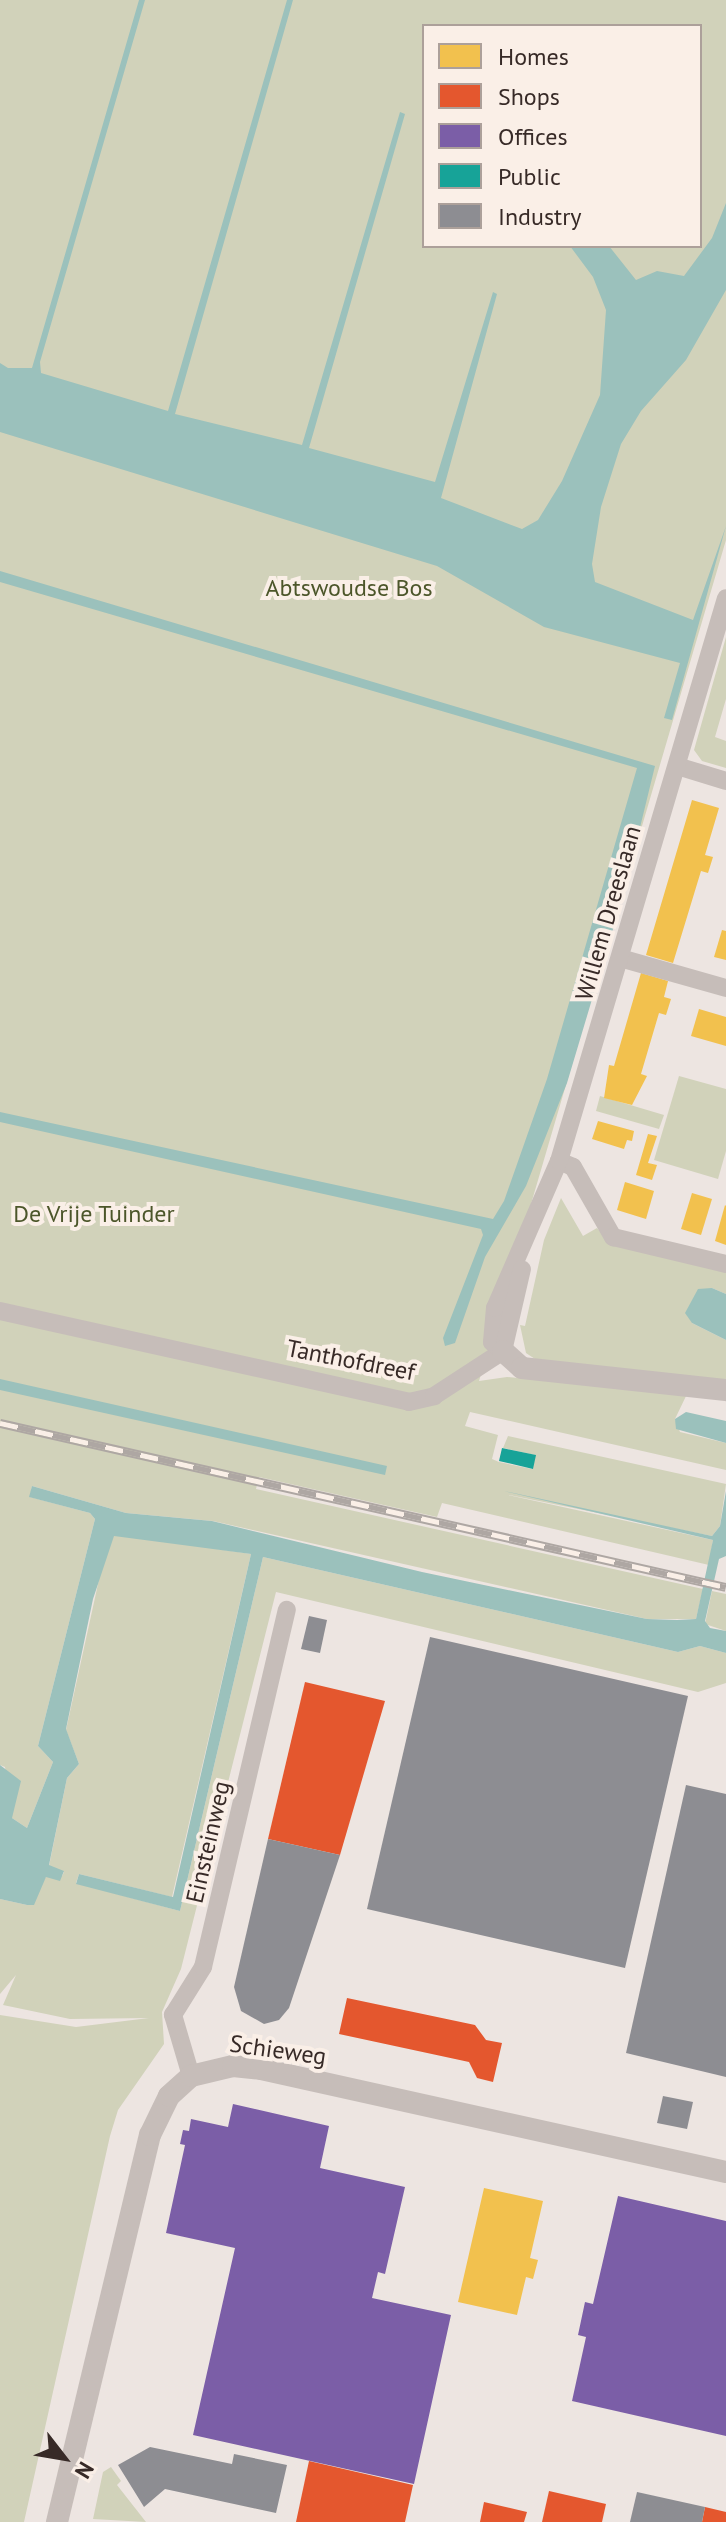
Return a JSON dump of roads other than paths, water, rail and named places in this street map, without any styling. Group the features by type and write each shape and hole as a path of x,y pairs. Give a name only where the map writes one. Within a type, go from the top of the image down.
{"street":[{"name":"Willem Dreeslaan","path":"503,1351 492,1342 495,1308 528,1239 559,1161 726,598"},
{"path":"677,766 726,781"},
{"path":"620,958 726,988"},
{"path":"559,1161 573,1167 613,1237 726,1264"},
{"name":"Tanthofdreef","path":"0,1311 409,1402 434,1396 503,1351"},
{"path":"503,1351 522,1368 726,1390"},
{"name":"Einsteinweg","path":"191,2076 181,2057 173,2015 203,1967 287,1610"},
{"name":"Schieweg","path":"191,2076 233,2066 261,2069 726,2172"},
{"path":"57,2522 150,2135 169,2096 191,2076"}],"water":[{"path":"139,0 145,0 40,362 41,373 168,411 287,0 293,0 175,414 302,445 400,112 405,114 309,448 435,482 493,292 497,294 441,498 522,529 538,520 562,481 600,395 606,310 593,277 571,248 611,248 636,280 657,271 684,276 712,238 726,203 726,290 686,360 641,411 621,444 601,507 592,564 595,582 693,620 726,526 672,720 664,718 680,663 544,627 437,566 0,432 0,363 8,368 32,368"},
{"path":"0,571 655,766 625,889 567,1083 526,1186 485,1257 455,1343 445,1346 443,1338 483,1235 481,1229 0,1122 0,1112 493,1219 504,1201 547,1079 637,768 0,582"},
{"path":"712,1288 726,1294 726,1340 692,1323 685,1313 698,1289"},
{"path":"0,1379 387,1466 385,1475 0,1390"},
{"path":"686,1412 726,1421 726,1443 676,1429 675,1419"},
{"path":"32,1486 126,1513 212,1521 422,1572 647,1619 677,1620 696,1619 713,1540 504,1491 712,1536 720,1526 726,1491 726,1556 719,1559 705,1621 710,1628 726,1631 726,1653 700,1646 678,1652 263,1557 180,1911 76,1884 79,1874 173,1897 251,1554 114,1536 93,1599 66,1729 79,1764 67,1778 49,1865 64,1871 60,1881 46,1877 34,1905 0,1899 0,1765 21,1781 12,1818 27,1828 53,1762 38,1746 95,1519 90,1513 29,1497"}],"railway":[{"path":"0,1423 726,1587"}],"park label":[{"name":"Abtswoudse Bos","path":"349,588"},
{"name":"De Vrije Tuinder","path":"94,1214"}]}
